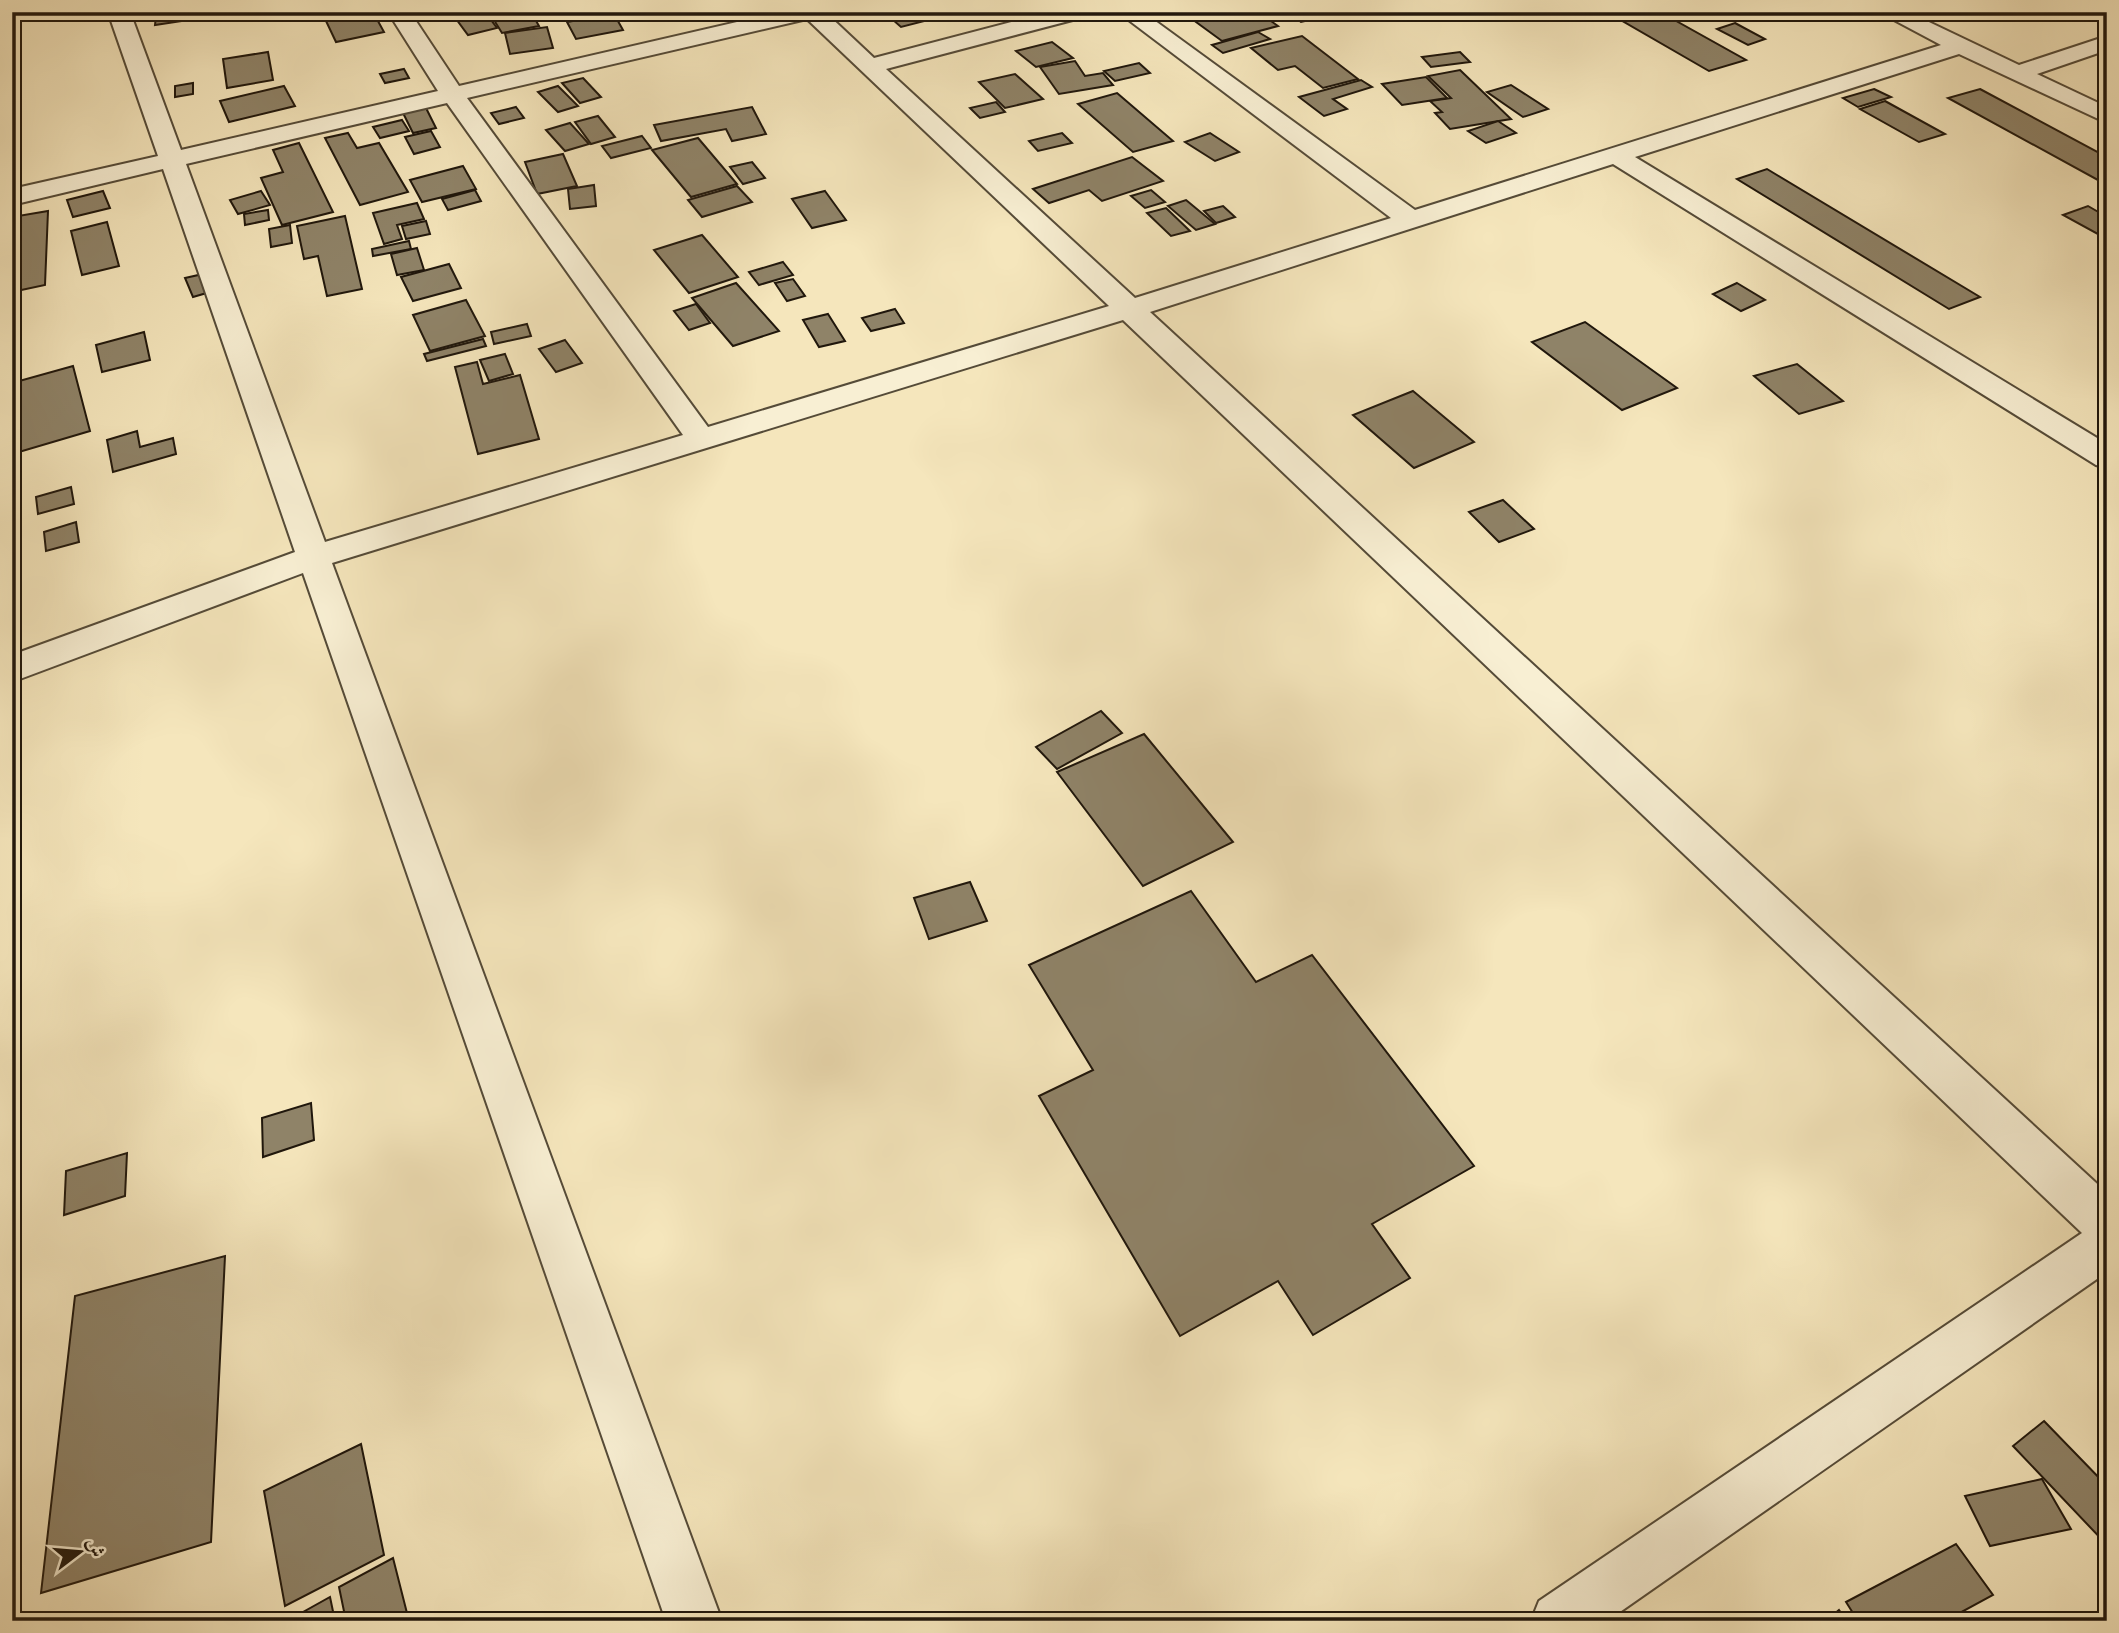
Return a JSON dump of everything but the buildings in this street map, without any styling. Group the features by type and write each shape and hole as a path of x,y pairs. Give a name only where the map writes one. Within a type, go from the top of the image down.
{"street":[{"path":"119,12 694,1621"},
{"path":"399,12 452,94 702,440"},
{"path":"12,197 810,12 2107,1225"},
{"path":"870,66 1076,12"},
{"path":"1129,12 1411,220"},
{"path":"1889,12 2107,116"},
{"path":"2017,74 2107,43"},
{"path":"12,669 314,558 1130,309 1960,46"},
{"path":"1615,156 2107,458"},
{"path":"1559,1621 2107,1244"}]}
